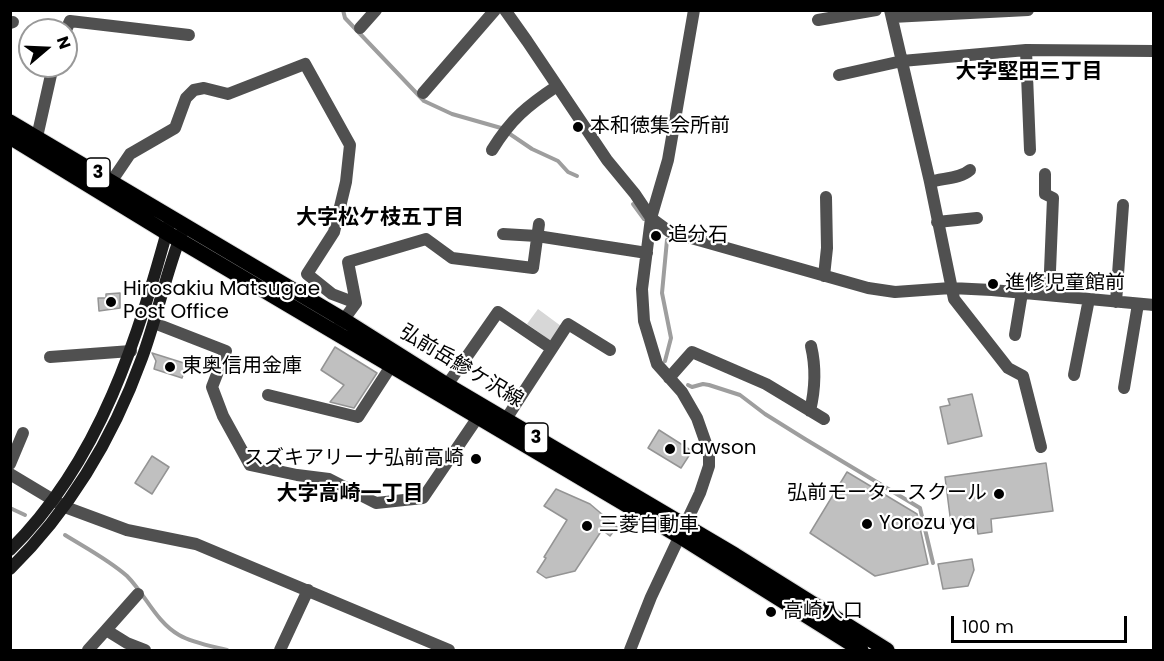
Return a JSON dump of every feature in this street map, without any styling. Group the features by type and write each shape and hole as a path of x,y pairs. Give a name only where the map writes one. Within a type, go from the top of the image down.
{"main road":[{"name":"弘前岳鰺ケ沢線","path":"10,122 37,137 108,188 178,221 396,360 447,385 681,530 825,610 887,651"},
{"name":"3","path":"10,137 108,188 173,237 340,326"},
{"name":"3","path":"396,360 478,417 681,530 861,651"}],"street":[{"path":"360,28 376,10"},
{"path":"423,93 495,10"},
{"path":"505,10 607,160 651,218 670,232 868,288 896,292 951,288 1154,305"},
{"path":"630,651 651,597 705,481 709,466 709,452 697,418 682,392 657,364 644,321 642,289 651,218 668,160 694,10"},
{"path":"818,20 876,10"},
{"path":"1028,10 891,14 930,182 954,299 1008,368 1023,376 1041,447"},
{"path":"78,16 189,35"},
{"path":"1026,50 1030,150"},
{"path":"839,75 902,62 1026,50 1154,51"},
{"path":"108,188 130,154 175,128 186,98 194,90 204,88 228,94 305,64 350,145 346,182 333,232 307,274 332,294 356,303"},
{"path":"37,137 50,78"},
{"path":"492,150 500,136 526,107 557,86"},
{"path":"930,182 964,175 970,170"},
{"path":"1045,174 1045,194 1053,198 1048,296"},
{"path":"824,276 828,248 826,197"},
{"path":"1116,302 1123,205"},
{"path":"937,222 977,218"},
{"path":"10,550 54,500 96,431 131,351 178,221"},
{"path":"503,234 538,230 647,253"},
{"path":"340,326 356,303 348,261 426,238 452,258 533,268 538,230"},
{"path":"10,569 65,507 91,469 110,434 126,400 154,323 173,237"},
{"path":"1015,336 1022,293"},
{"path":"1074,375 1089,299"},
{"path":"1124,388 1138,304"},
{"path":"447,385 498,312 551,348"},
{"path":"154,323 226,351 212,387 223,416 250,465 328,479 376,503 423,498 478,417"},
{"path":"506,420 568,324 610,350"},
{"path":"810,411 814,384 812,346"},
{"path":"50,357 131,351"},
{"path":"669,378 692,352 766,384 824,419"},
{"path":"268,396 358,417 396,360"},
{"path":"10,464 22,433"},
{"path":"10,474 65,507 127,530 196,544 449,651"},
{"path":"280,651 309,590"},
{"path":"88,651 138,594"},
{"path":"106,630 145,651"}],"shaded area":[{"path":"538,309 561,326 551,341 527,324"}],"building":[{"path":"120,293 120,308 99,311 98,298 106,298 106,294"},
{"path":"335,347 377,373 354,408 330,402 344,385 321,370"},
{"name":"東奥信用金庫","path":"152,353 187,364 182,378 154,369 156,361"},
{"path":"972,394 982,436 948,444 940,407 950,405 948,399"},
{"name":"Lawson","path":"659,430 692,451 681,468 648,448"},
{"path":"152,456 169,467 152,494 135,483"},
{"name":"弘前モータースクール","path":"1046,463 1053,511 991,519 992,532 978,534 976,521 951,524 945,477"},
{"name":"Yorozu ya","path":"847,472 917,514 928,564 875,576 810,533"},
{"path":"556,489 590,504 617,527 610,536 602,530 575,571 546,578 537,572 567,520 544,506"},
{"path":"972,559 974,570 968,586 943,589 938,564"}],"waterway":[{"path":"343,10 345,18 424,101 452,114 501,128 532,149 558,161 568,172 577,176"},
{"path":"633,204 644,219"},
{"path":"665,361 671,338 662,293 667,240"},
{"path":"688,385 692,387 709,385 740,395 765,414 920,508 933,563"},
{"path":"10,508 25,515"},
{"path":"65,535 105,559 127,576 164,623 179,635 227,650"}],"place":[{"name":"本和徳集会所前","path":"578,127"},
{"name":"追分石","path":"656,236"},
{"name":"進修児童館前","path":"993,284"},
{"name":"Hirosakiu Matsugae Post Office","path":"111,302"},
{"name":"東奥信用金庫","path":"170,367"},
{"name":"Lawson","path":"670,449"},
{"name":"スズキアリーナ弘前高崎","path":"476,459"},
{"name":"弘前モータースクール","path":"999,494"},
{"name":"Yorozu ya","path":"867,524"},
{"name":"三菱自動車","path":"587,526"},
{"name":"高崎入口","path":"771,612"}],"district":[{"name":"大字堅田三丁目","path":"1029,73"},
{"name":"大字松ケ枝五丁目","path":"380,219"},
{"name":"大字高崎一丁目","path":"350,495"}]}
